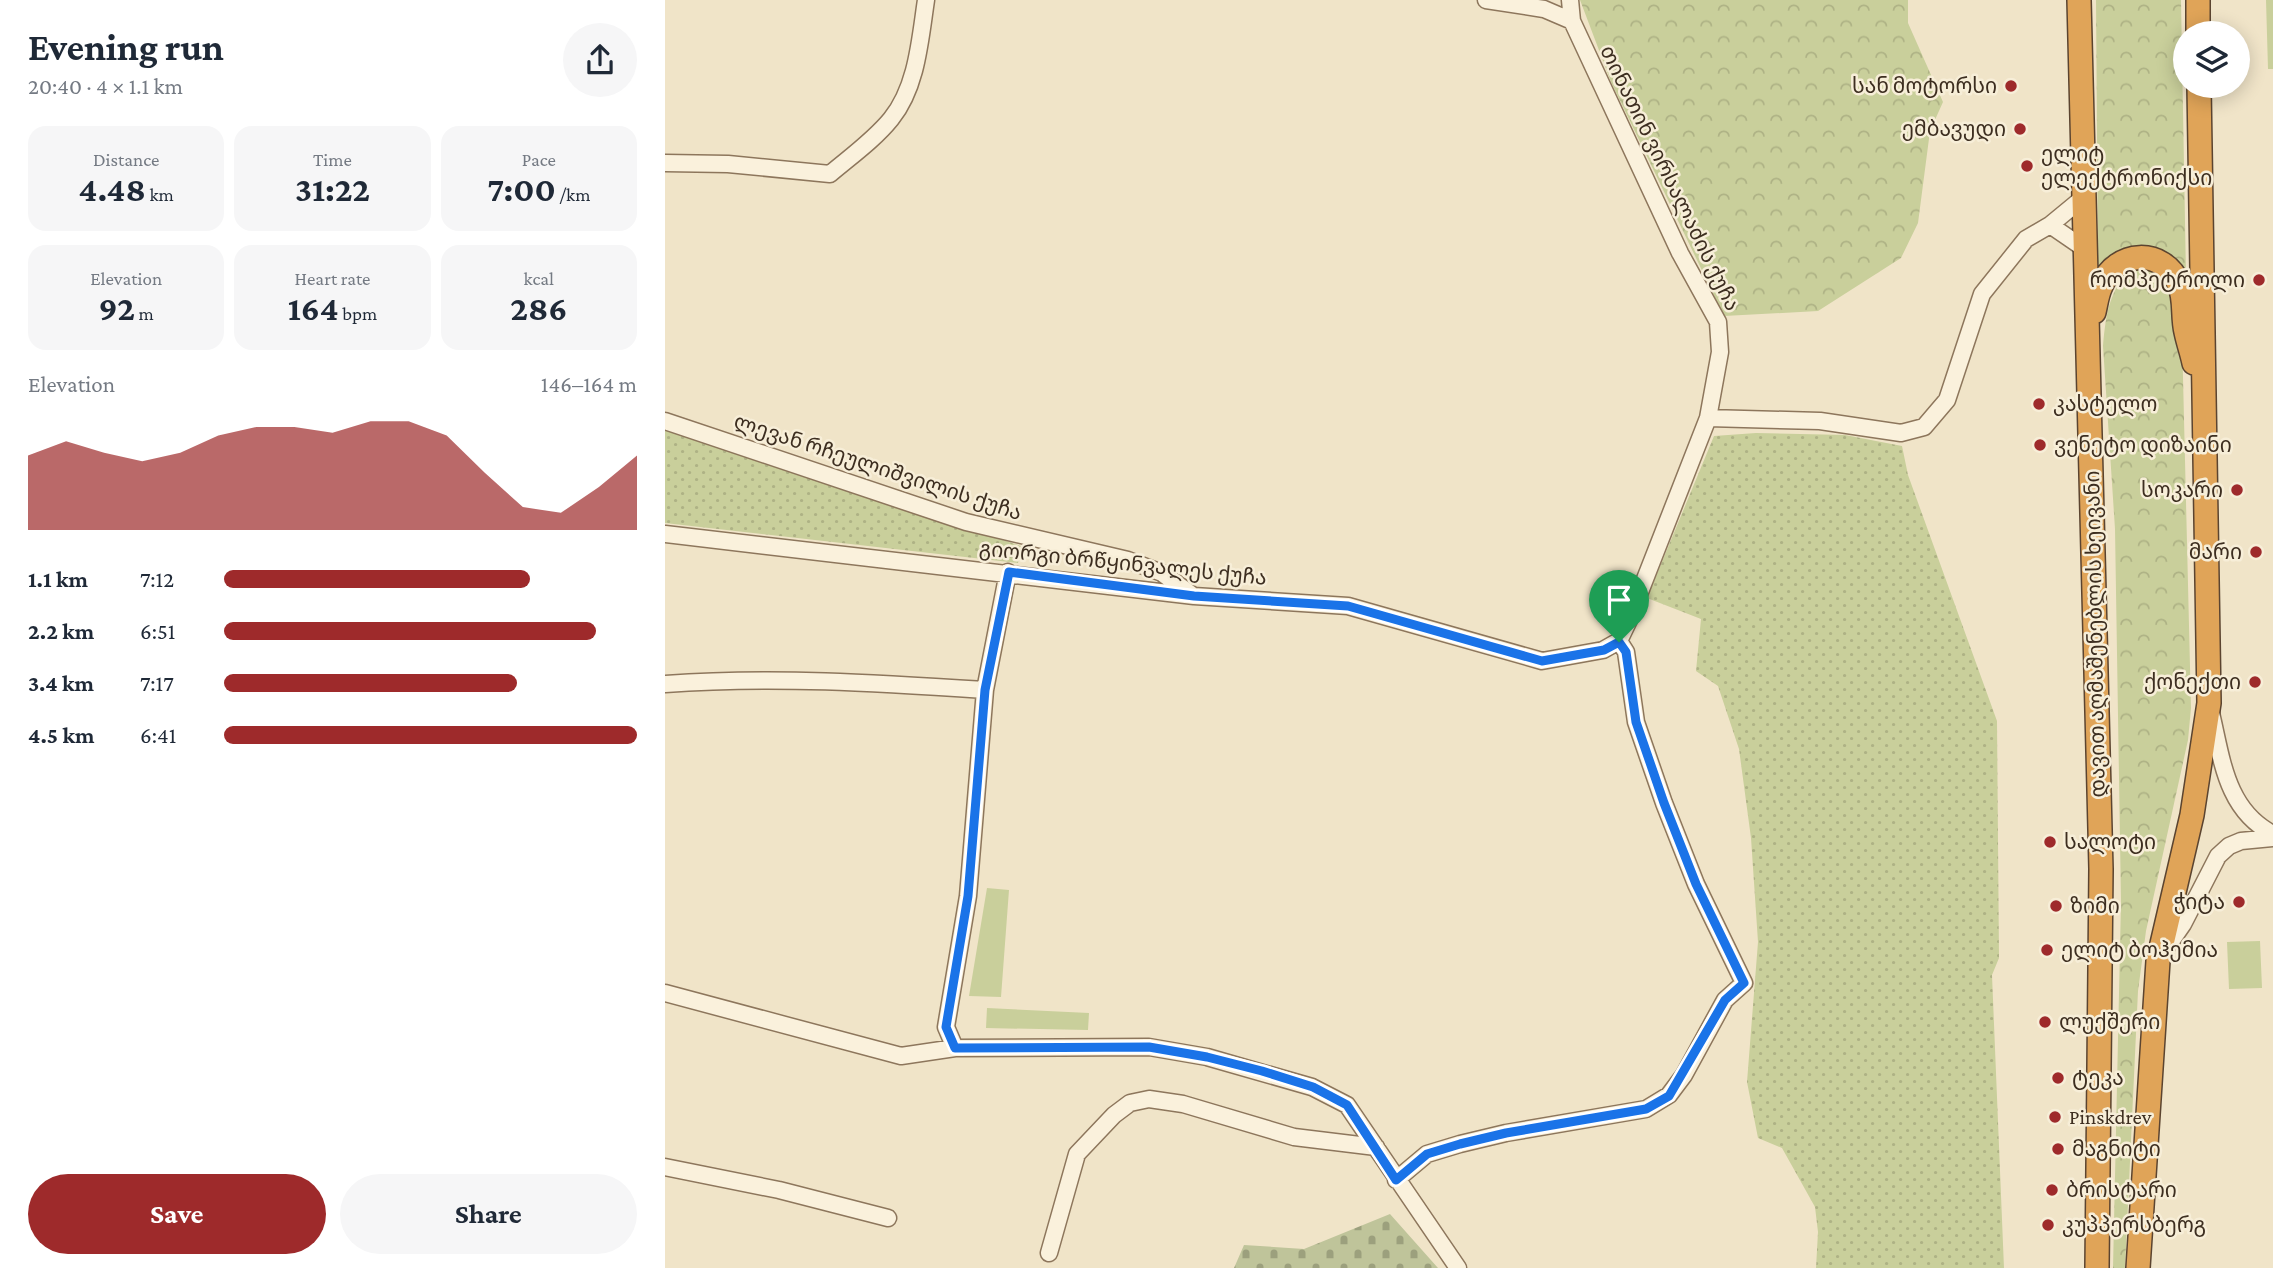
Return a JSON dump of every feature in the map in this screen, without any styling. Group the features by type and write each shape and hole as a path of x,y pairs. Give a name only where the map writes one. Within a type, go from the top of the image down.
{"highway":[{"name":"დავით აღმაშენებლის ხეივანი","path":"2079,0 2101,869 2097,1268"},
{"path":"2198,0 2198,21"},
{"path":"2138,1268 2158,961 2192,815 2209,703 2199,98"},
{"path":"2088,336 2101,285 2110,273 2130,258 2150,257 2165,266 2179,284 2185,331 2202,390"}],"street":[{"path":"665,163 728,164 830,174 892,118 909,87 918,52 926,0"},
{"path":"1486,0 1544,9 1572,21"},
{"name":"თინათინ ვირსალაძის ქუჩა","path":"1570,0 1572,21 1680,253 1717,322 1720,352 1708,418"},
{"path":"1396,1180 1427,1154 1506,1133 1646,1109 1669,1096 1725,1000 1744,983 1696,884 1664,803 1636,722 1626,652 1619,642 1708,418 1821,421 1901,433 1924,427 1947,400 1968,327 1982,294 2012,252 2084,197"},
{"path":"2050,225 2085,249"},
{"name":"ლევან რჩეულიშვილის ქუჩა","path":"665,421 966,522 1128,559 1162,573 1194,596"},
{"name":"გიორგი ბრწყინვალეს ქუჩა","path":"665,534 1009,572 1194,596 1348,606 1542,661 1604,650 1619,642"},
{"path":"955,1048 946,1027 968,896 985,690 1009,572"},
{"path":"665,684 707,681 849,681 985,690"},
{"path":"2209,703 2230,792 2252,818 2273,836"},
{"path":"2158,961 2183,923 2218,856 2229,846 2241,841 2273,836"},
{"path":"665,993 901,1056 955,1048 1113,1045 1207,1057 1313,1087 1347,1105 1458,1268"},
{"path":"1049,1252 1077,1154 1114,1115 1130,1104 1149,1098 1183,1104 1294,1138 1376,1147"},
{"path":"665,1167 779,1190 888,1219"}],"green space":[{"path":"1580,0 1908,0 1908,23 1943,102 1930,131 1918,223 1901,258 1818,311 1724,316 1611,82"},
{"path":"2096,0 2181,0 2181,21 2173,21 2173,98 2183,98 2186,276 2166,254 2145,246 2122,251 2098,268"},
{"path":"2266,0 2273,0 2273,69 2268,69"},
{"path":"2140,262 2169,277 2182,336 2191,708 2188,740 2146,931 2138,991 2125,1268 2113,1268 2121,902 2115,529 2103,346 2111,299 2122,279"},
{"path":"665,427 1021,546 1018,563 665,523"},
{"path":"1756,433 1845,435 1902,446 1908,475 1997,721 1999,958 1992,975 2004,1268 1816,1268 1818,1232 1815,1207 1782,1148 1758,1138 1747,1082 1758,942 1751,838 1739,749 1718,686 1696,671 1701,619 1647,598 1714,436"},
{"path":"987,888 1009,890 1001,997 969,996"},
{"path":"2260,941 2262,988 2229,989 2227,942"},
{"path":"987,1008 1089,1013 1088,1030 986,1028"},
{"path":"1390,1214 1438,1268 1234,1268 1244,1245 1304,1249"}],"place":[{"name":"სან მოტორსი","path":"2011,86"},
{"name":"ემბავუდი","path":"2020,129"},
{"name":"ელიტ ელექტრონიქსი","path":"2027,166"},
{"name":"რომპეტროლი","path":"2259,280"},
{"name":"კასტელო","path":"2039,404"},
{"name":"ვენეტო დიზაინი","path":"2040,445"},
{"name":"სოკარი","path":"2237,490"},
{"name":"მარი","path":"2256,552"},
{"name":"ქონექთი","path":"2255,682"},
{"name":"სალოტი","path":"2050,842"},
{"name":"ჭიტა","path":"2239,902"},
{"name":"ზიმი","path":"2056,906"},
{"name":"ელიტ ბოჰემია","path":"2047,950"},
{"name":"ლუქშერი","path":"2045,1022"},
{"name":"ტეკა","path":"2058,1078"},
{"name":"Pinskdrev","path":"2055,1117"},
{"name":"მაგნიტი","path":"2058,1149"},
{"name":"ბრისტარი","path":"2052,1190"},
{"name":"კუპპერსბერგ","path":"2048,1225"}],"route":[{"path":"1009,572 1194,596 1348,606 1542,661 1604,650 1619,642 1626,652 1636,722 1664,803 1696,884 1744,983 1725,1000 1684,1075 1669,1096 1646,1109 1506,1133 1427,1154 1396,1180 1347,1105 1313,1087 1262,1071 1207,1057 1149,1047 1113,1045 977,1050 955,1048 946,1027 968,896 985,690 1009,572"}]}
